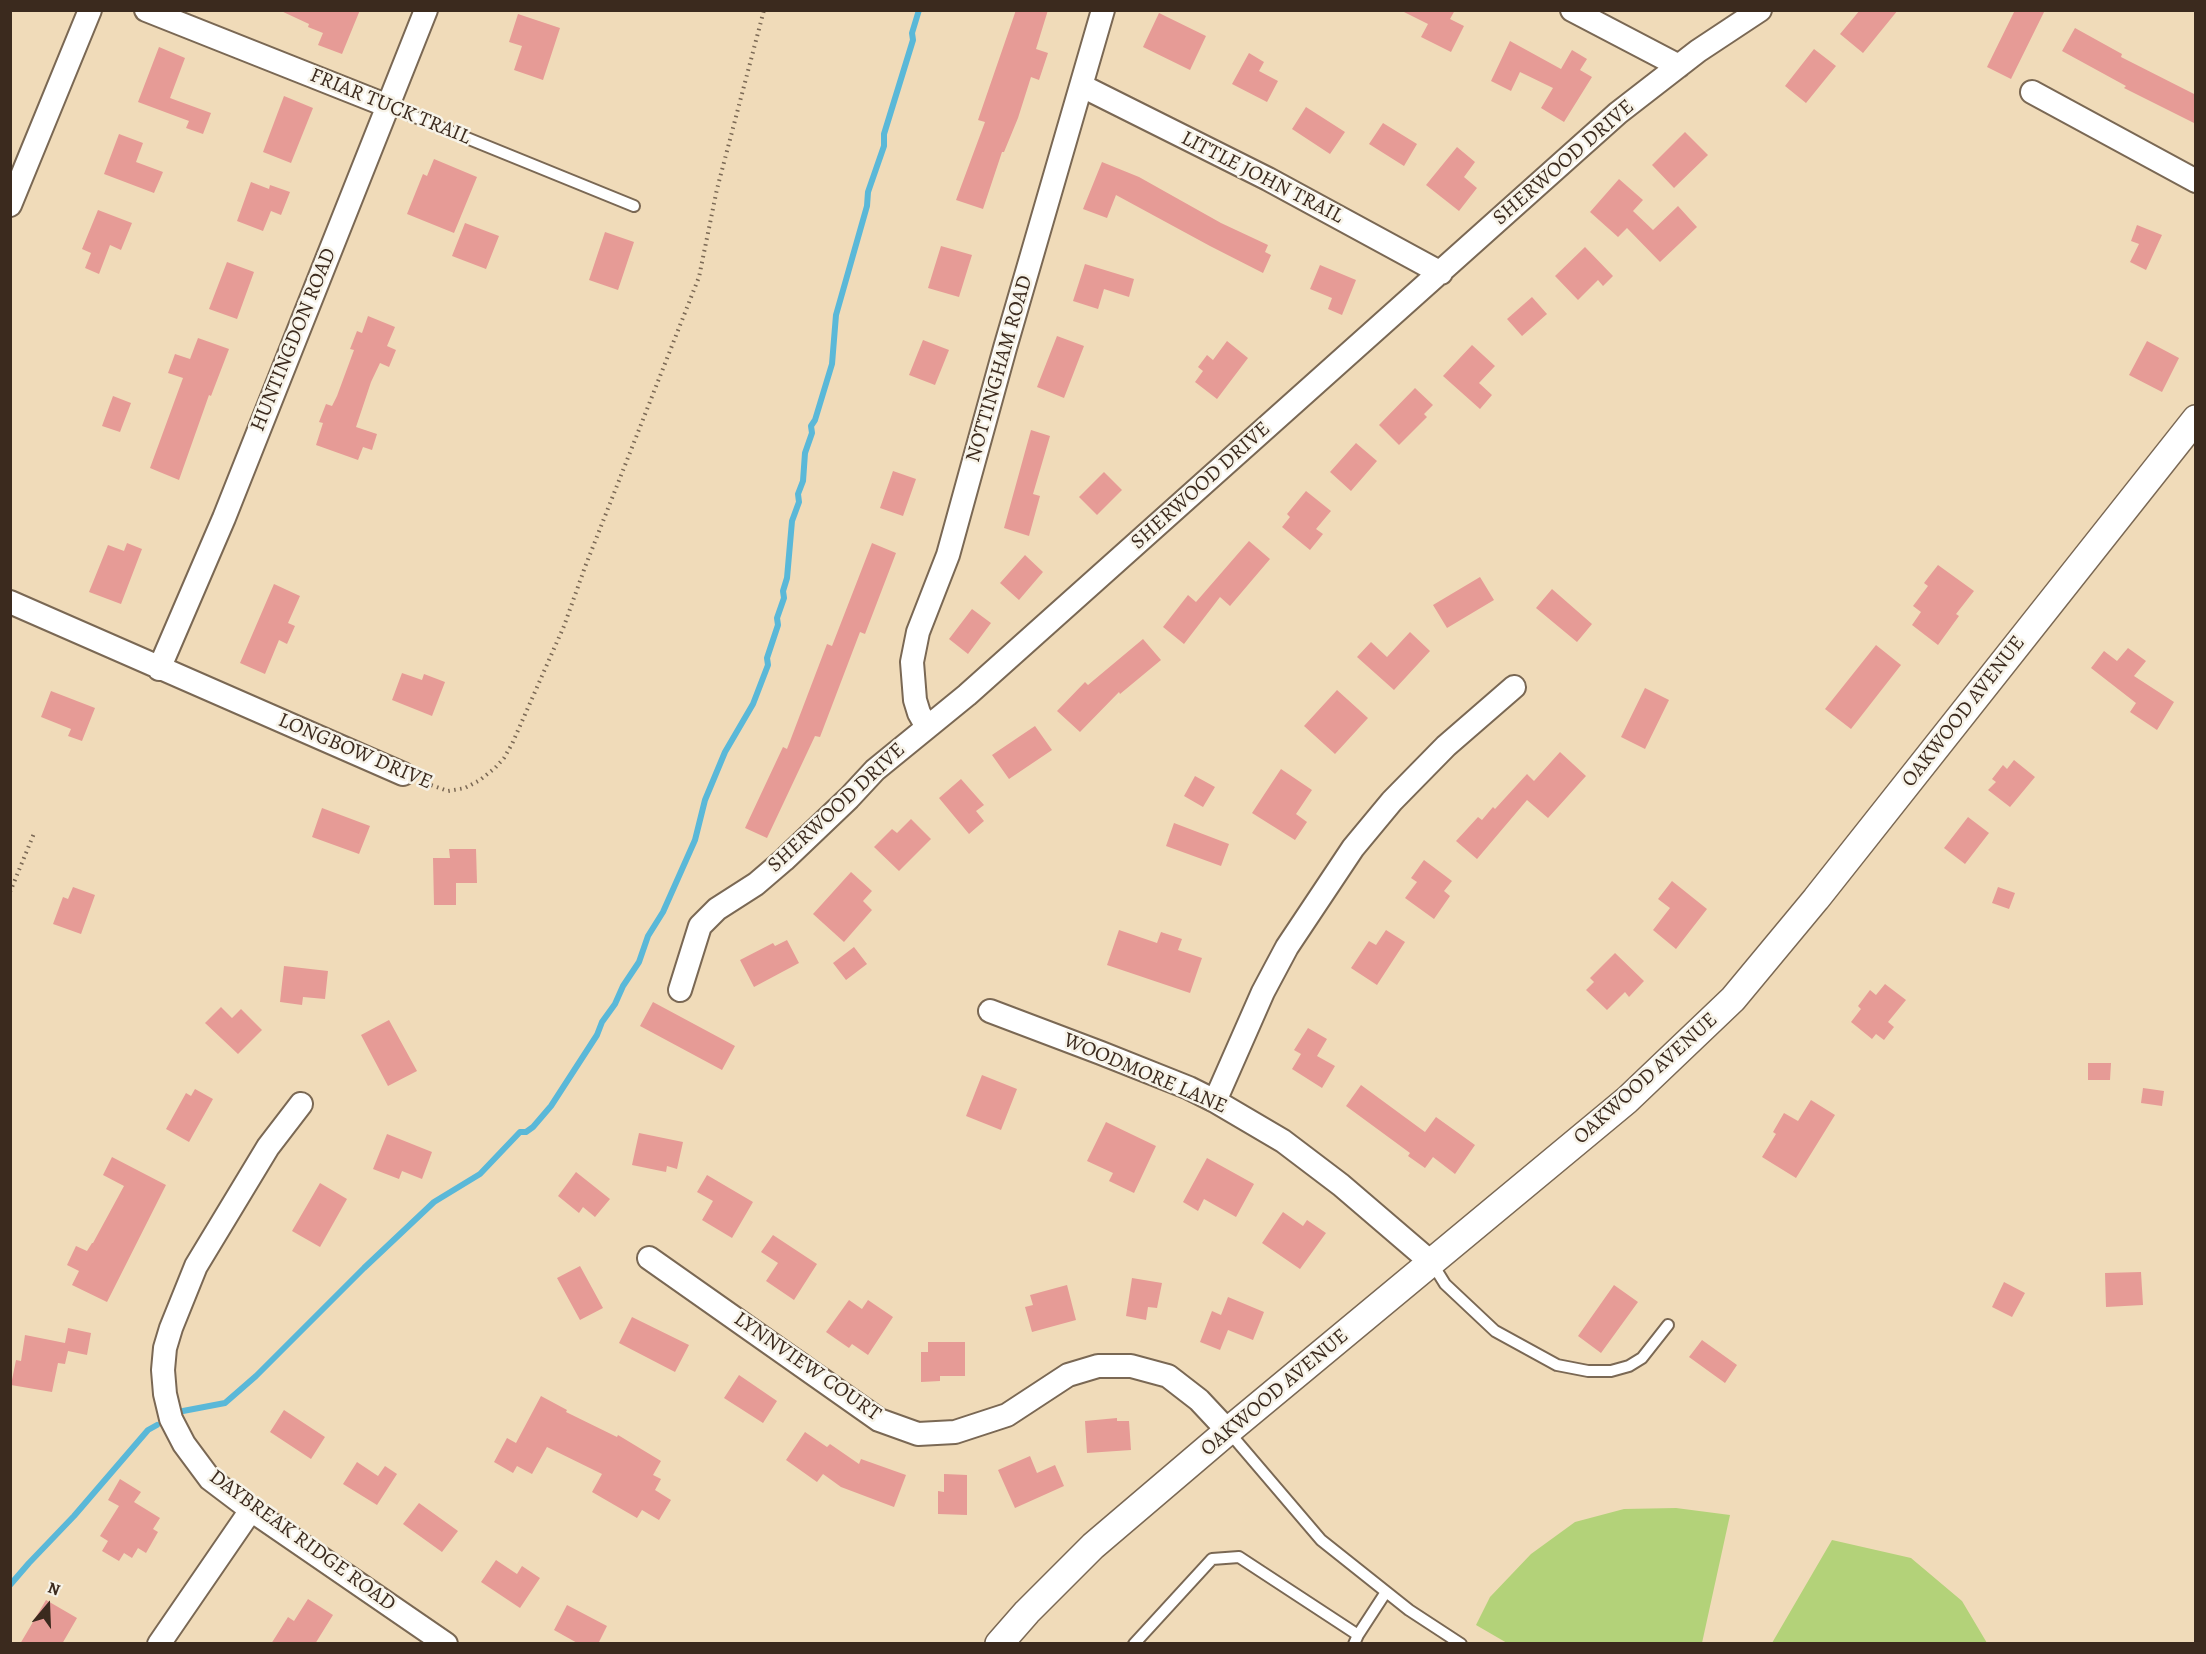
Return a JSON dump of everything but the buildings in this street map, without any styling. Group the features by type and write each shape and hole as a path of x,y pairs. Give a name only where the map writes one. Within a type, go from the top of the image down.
{"street":[{"path":"10,205 90,10"},
{"name":"FRIAR TUCK TRAIL","path":"146,10 388,106"},
{"name":"HUNTINGDON ROAD","path":"159,669 224,518 426,10"},
{"name":"NOTTINGHAM ROAD","path":"927,727 915,700 912,662 918,632 948,555 1005,348 1103,10"},
{"path":"1572,10 1679,66"},
{"name":"SHERWOOD DRIVE","path":"680,990 700,926 717,909 756,884 784,860 875,770 968,695 1618,113 1679,66 1760,10"},
{"name":"LITTLE JOHN TRAIL","path":"1082,86 1268,179 1441,273"},
{"path":"2032,92 2196,181"},
{"name":"OAKWOOD AVENUE","path":"999,1644 1027,1612 1093,1546 1627,1100 1733,999 1816,899 2196,419"},
{"name":"LONGBOW DRIVE","path":"10,602 404,774"},
{"path":"1215,1101 1263,992 1287,947 1353,848 1392,801 1446,746 1514,687"},
{"name":"WOODMORE LANE","path":"990,1011 1156,1075 1215,1101 1284,1141 1341,1185 1432,1263"},
{"name":"DAYBREAK RIDGE ROAD","path":"301,1104 268,1147 196,1266 165,1348 163,1370 165,1394 171,1419 184,1444 210,1479 251,1510 446,1644"},
{"name":"LYNNVIEW COURT","path":"649,1258 879,1420 918,1434 955,1432 1007,1414 1068,1375 1098,1366 1131,1366 1168,1376 1199,1400 1228,1431"},
{"path":"159,1644 251,1510"}],"lane":[{"name":"FRIAR TUCK TRAIL","path":"388,106 634,206"},
{"path":"1432,1263 1445,1284 1496,1331 1557,1365 1588,1371 1611,1371 1629,1365 1642,1358 1668,1325"},
{"path":"1228,1431 1321,1540 1409,1610 1461,1644"},
{"path":"1134,1644 1212,1559 1239,1557 1356,1639 1386,1592"}],"path":[{"name":"LONGBOW DRIVE","path":"404,774 448,791 456,790 480,780 504,758 564,626 699,277 717,189 764,10"},
{"path":"10,892 35,831"}],"green space":[{"path":"1676,1508 1730,1515 1702,1643 1507,1643 1476,1625 1490,1597 1531,1554 1575,1522 1624,1509"},
{"path":"1832,1540 1911,1558 1962,1601 1987,1643 1772,1643"}],"waterway":[{"path":"183,1411 225,1403 256,1376 434,1202 480,1174 520,1132 526,1132 533,1127 551,1106 597,1035 602,1022 639,962 648,936 663,912 695,840 705,800 725,752 753,704 768,665 767,658 784,598 792,521 799,502 798,494 803,481 805,453 812,433 811,426 815,420 832,364 836,315 867,206 868,192 884,146 884,134 913,40 912,33 919,10"},
{"path":"10,1585 74,1516 148,1430 157,1425"}]}
